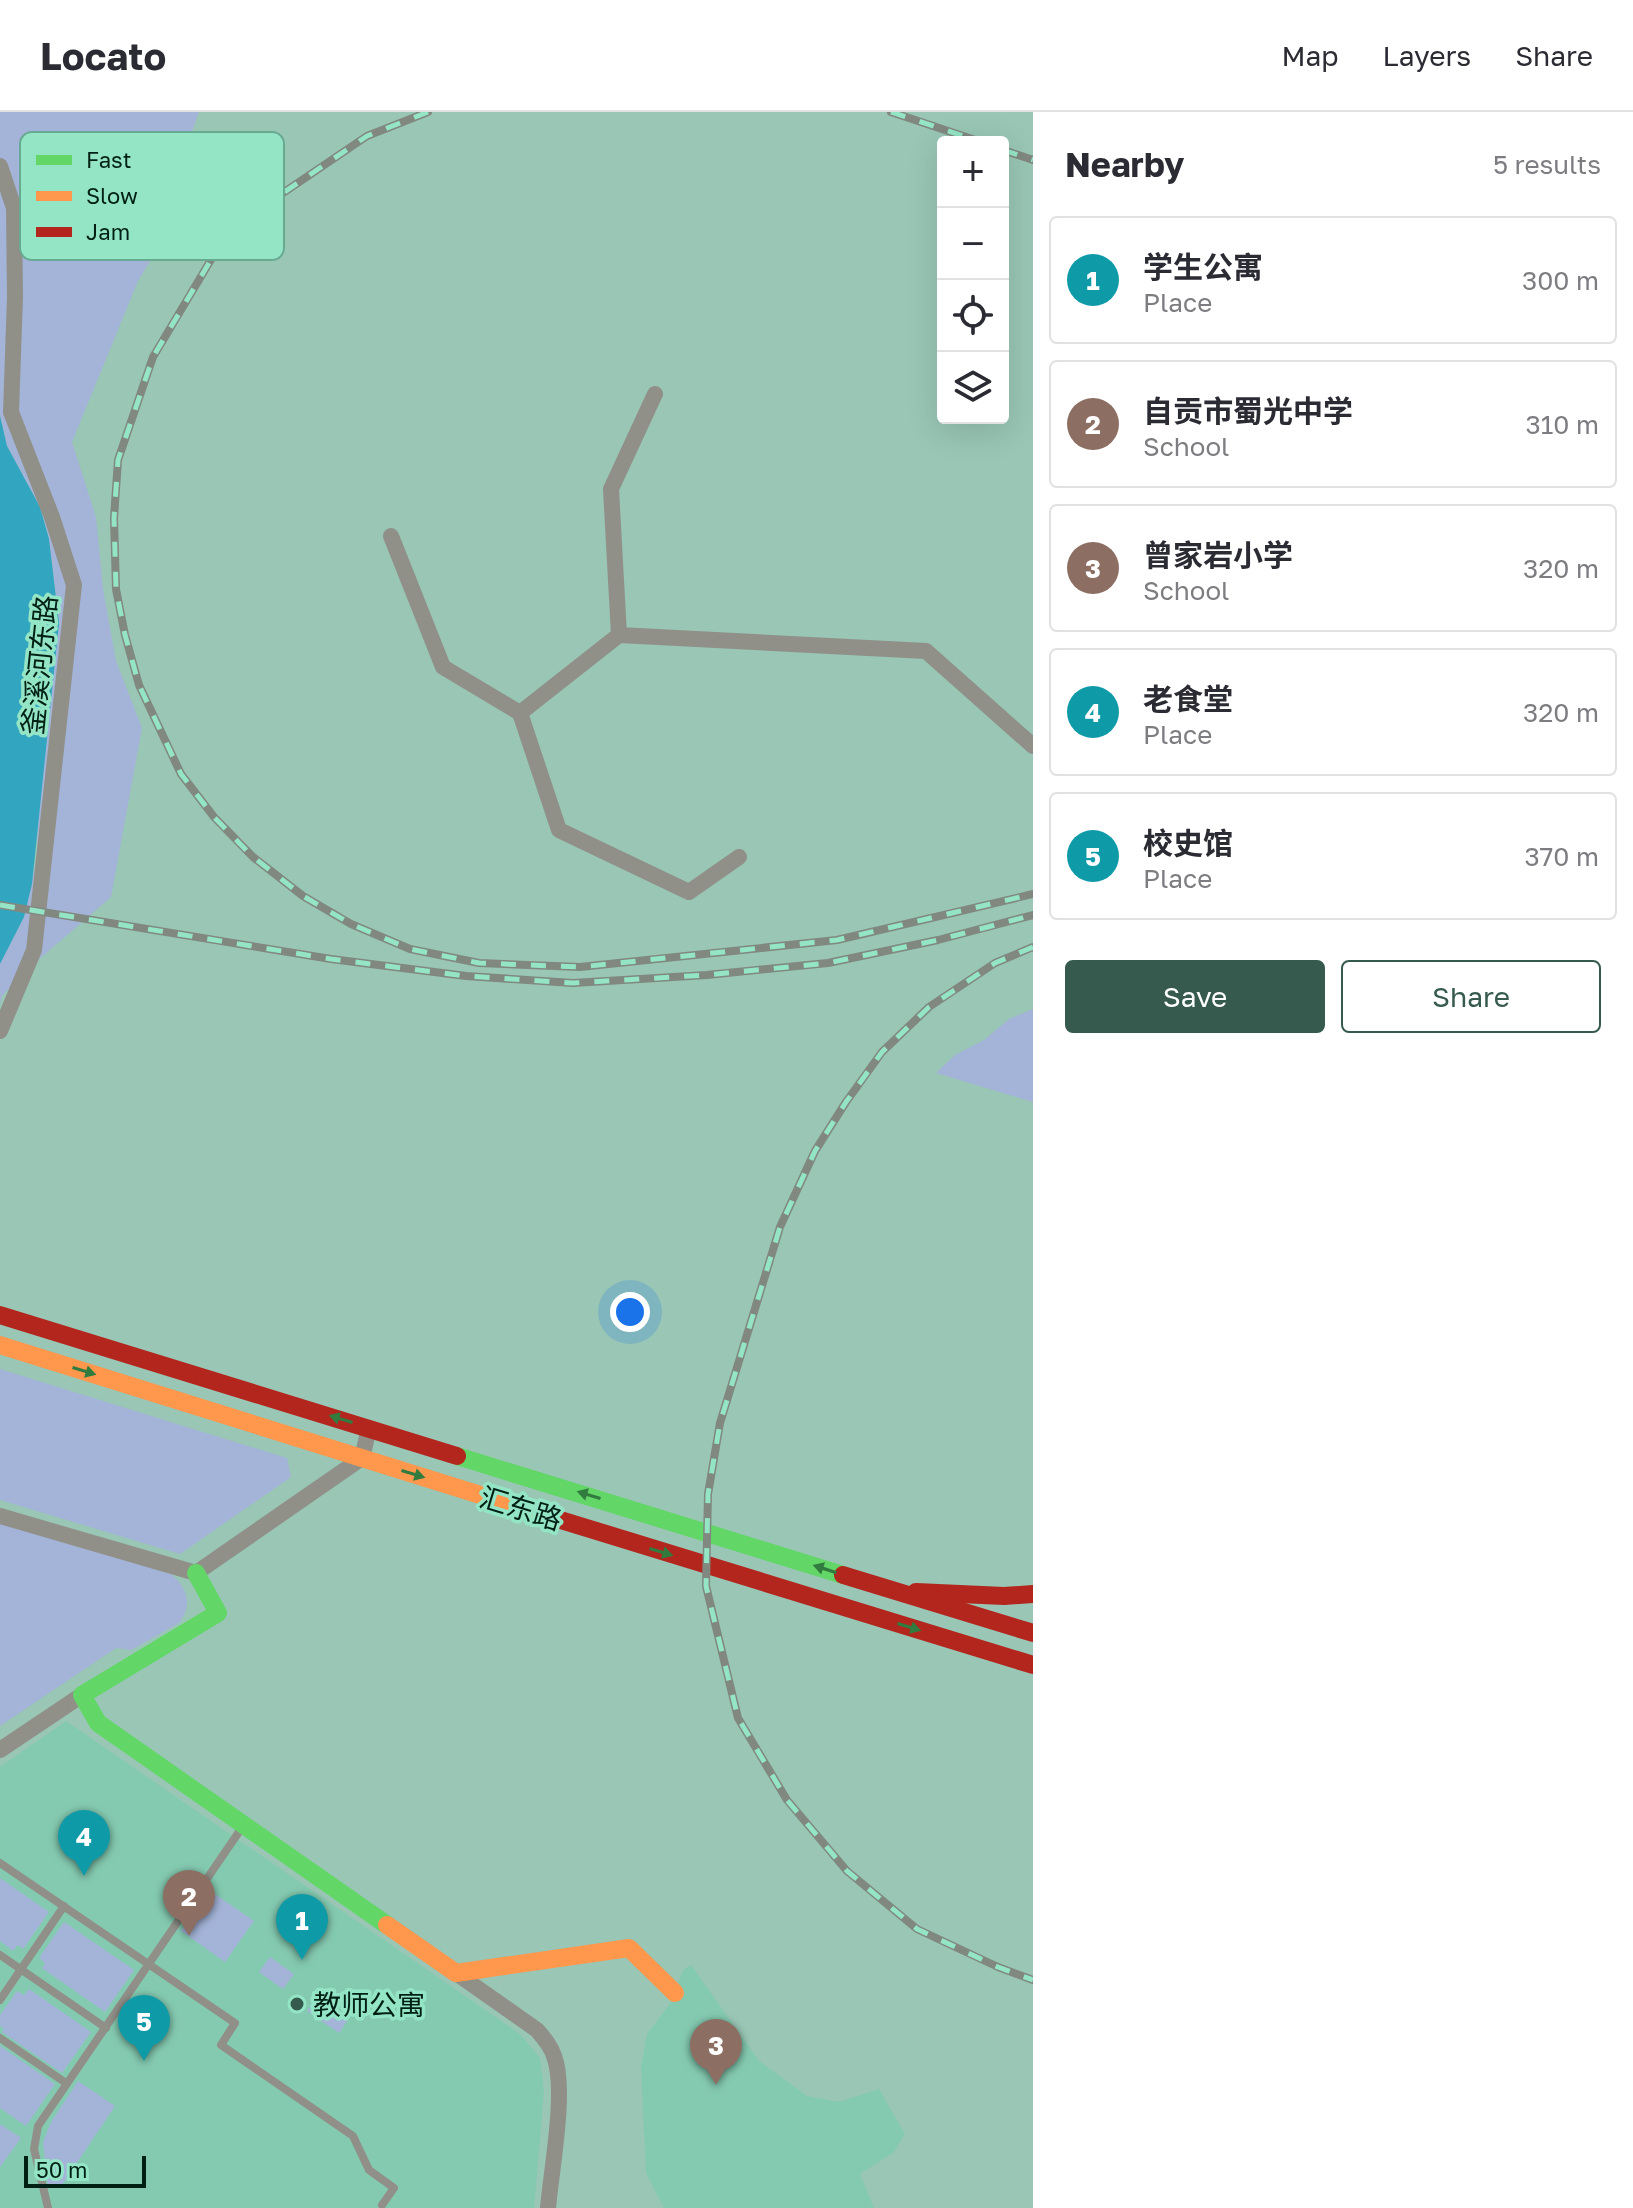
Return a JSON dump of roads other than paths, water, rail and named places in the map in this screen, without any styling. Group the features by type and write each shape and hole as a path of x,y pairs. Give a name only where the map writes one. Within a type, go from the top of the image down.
{"main road":[{"name":"汇东路","path":"7,1316 893,1591"},
{"name":"汇东路","path":"5,1346 1033,1665"},
{"path":"196,1573 218,1613 82,1695 98,1723 456,1973 629,1948 675,1993"},
{"path":"893,1591 1004,1596 1033,1594"},
{"path":"893,1591 1033,1633"}],"street":[{"name":"釜溪河东路","path":"0,166 14,208 11,412 52,517 74,585 34,950 0,1031"},
{"path":"619,635 611,489 655,394"},
{"path":"391,536 443,667 520,713 559,830 689,892 739,857"},
{"path":"520,713 619,635 926,651 1033,746"},
{"path":"0,1516 196,1573 362,1458 369,1428"},
{"path":"0,1750 82,1695"},
{"path":"456,1973 537,2030 555,2057 559,2089 548,2208"}],"lane":[{"path":"48,2208 34,2149 36,2133 66,2083 244,1825"},
{"path":"0,1863 235,2023 221,2045 353,2136 369,2170 394,2188 382,2205"},
{"path":"0,2000 64,1906"},
{"path":"0,1955 106,2028"},
{"path":"0,2038 66,2083"}],"railway":[{"path":"284,192 367,136 428,112"},
{"path":"891,112 963,136"},
{"path":"1009,152 1033,160"},
{"path":"211,260 153,357 118,460 114,518 116,589 139,685 181,774 214,817 253,857 303,896 351,924 410,949 479,963 580,967 837,940 1033,894"},
{"path":"0,905 331,959 466,976 573,983 707,975 828,963 938,940 1033,915"},
{"path":"1033,947 995,963 929,1007 882,1052 815,1151 780,1227 720,1423 708,1494 706,1586 738,1718 787,1800 847,1871 917,1929 1033,1980"}],"place":[{"name":"老食堂","path":"84,1876"},
{"name":"自贡市蜀光中学","path":"189,1936"},
{"name":"学生公寓","path":"302,1960"},
{"name":"教师公寓","path":"297,2004"},
{"name":"校史馆","path":"144,2061"},
{"name":"曾家岩小学","path":"716,2085"}]}
